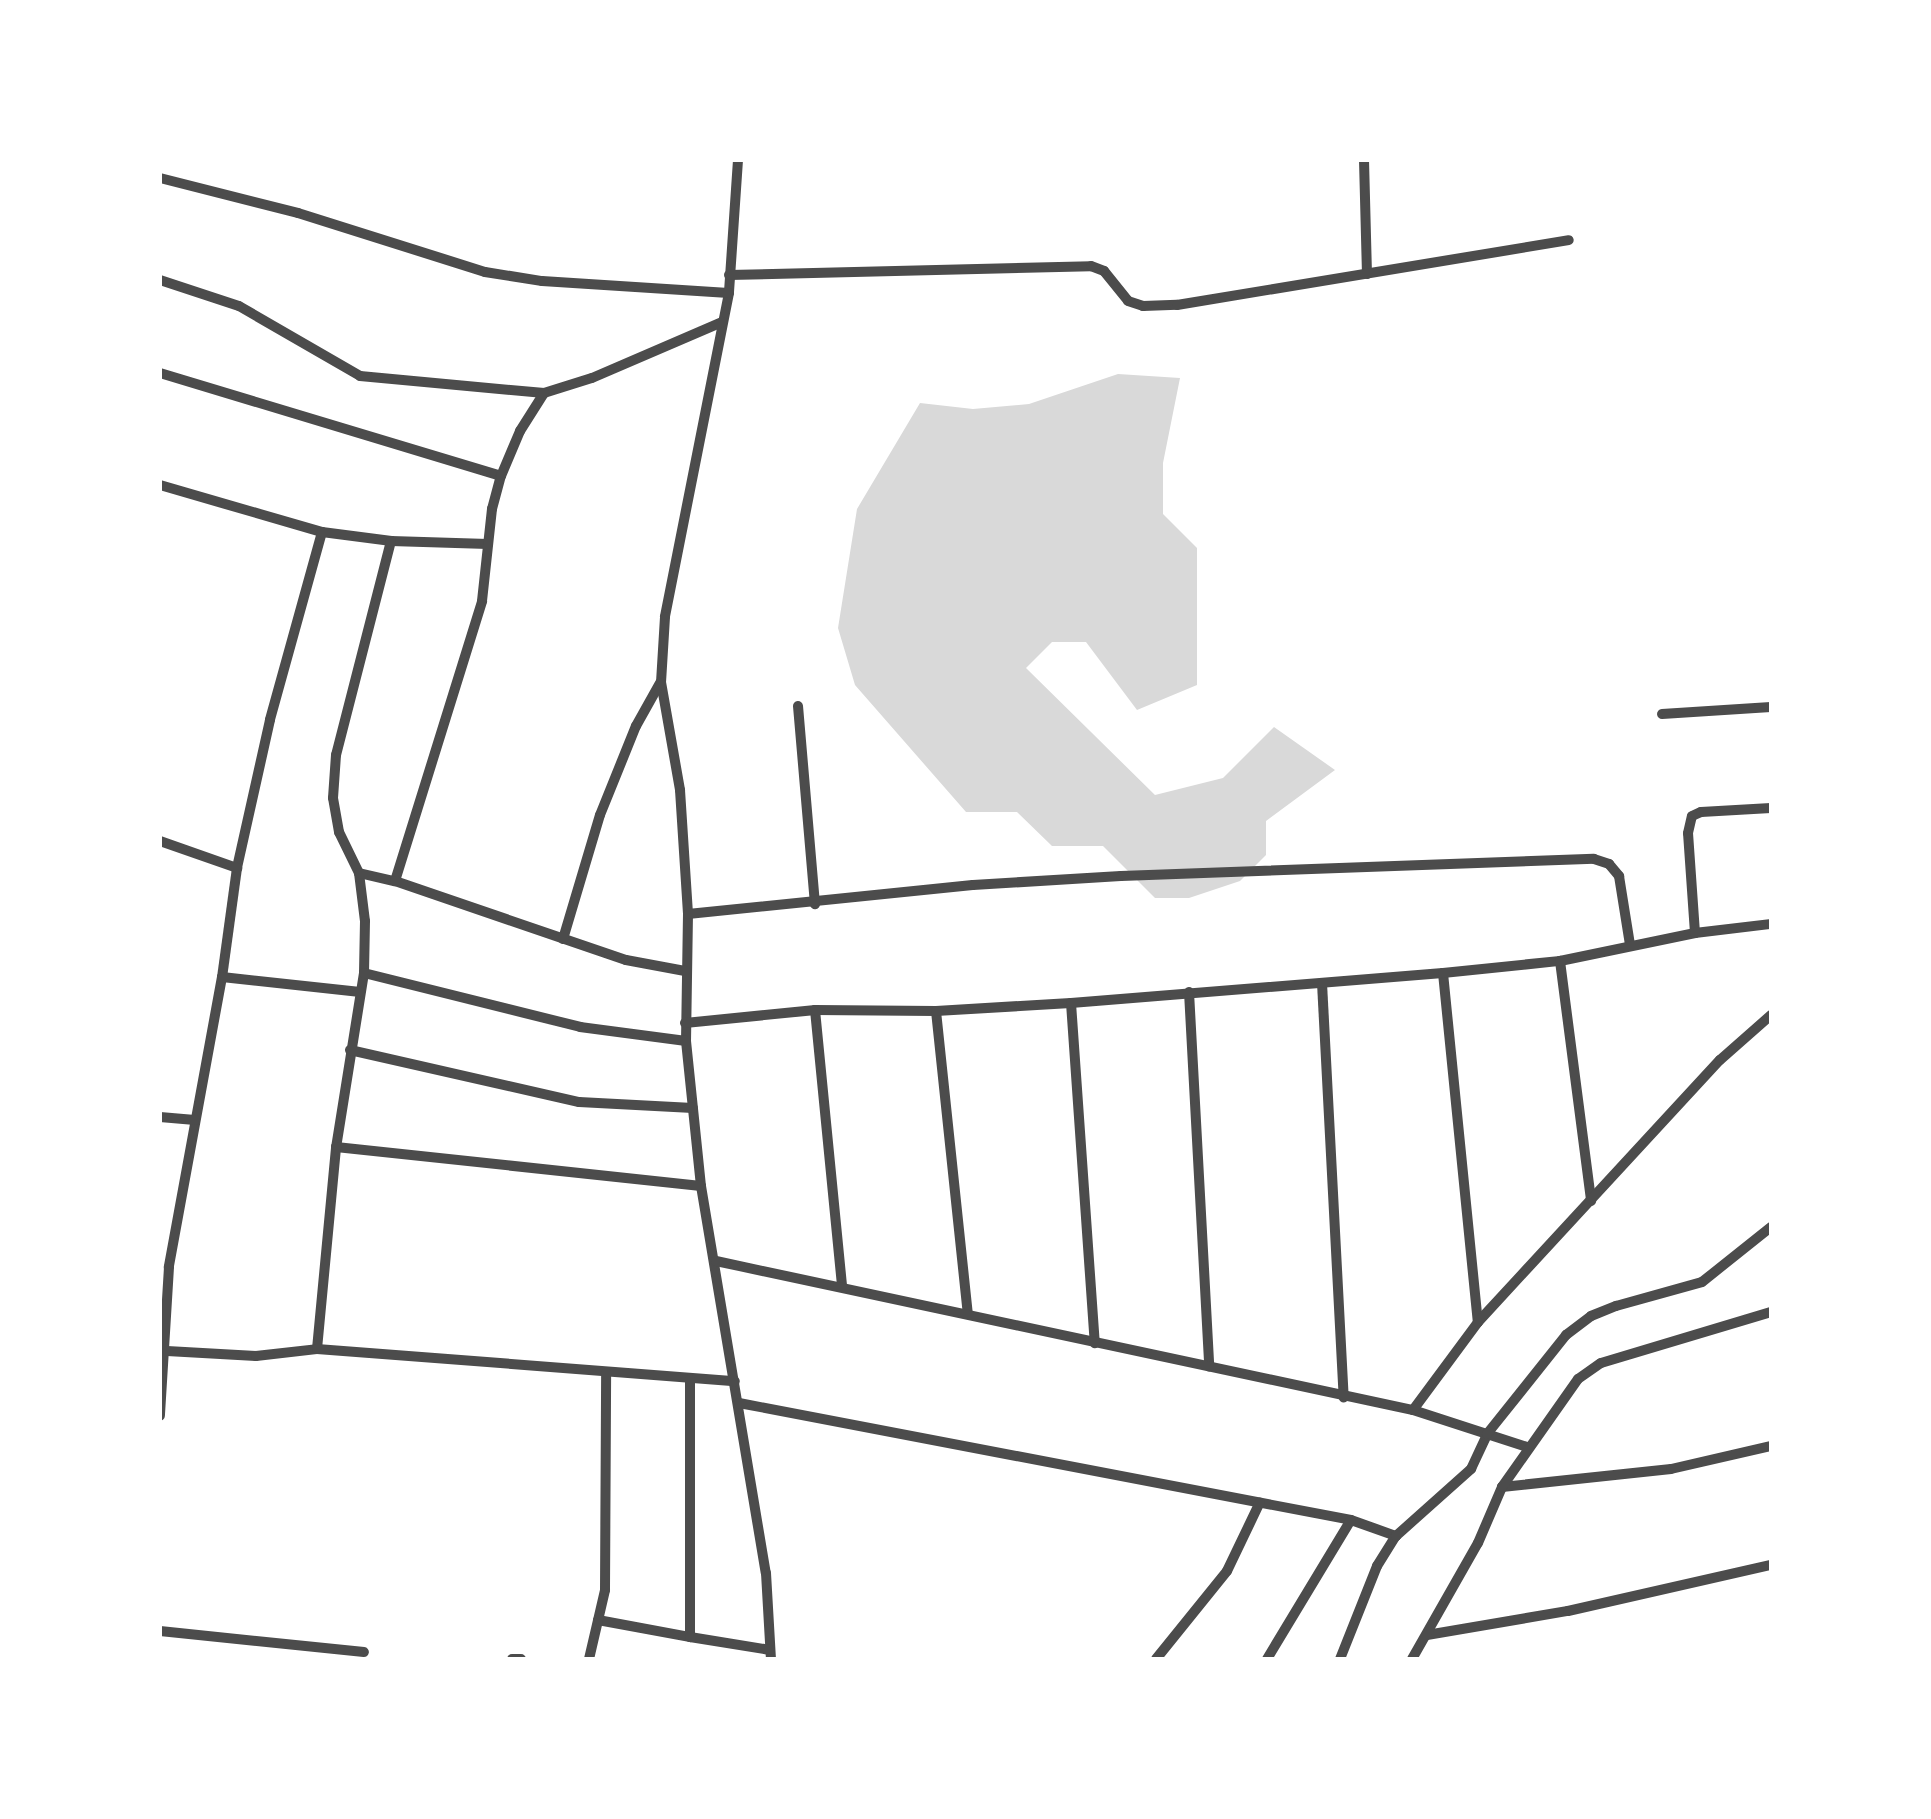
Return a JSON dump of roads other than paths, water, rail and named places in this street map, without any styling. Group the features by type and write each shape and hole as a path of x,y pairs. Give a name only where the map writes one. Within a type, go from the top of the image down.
{"street":[{"path":"598,1620 771,1654 766,1573 701,1186 685,1023 688,914 680,790 661,682 665,617 729,293 738,160"},
{"path":"1364,160 1367,274"},
{"path":"160,178 298,214 485,272 542,281 729,293"},
{"path":"729,275 1092,266 1104,272 1128,301 1144,306 1569,240"},
{"path":"160,280 239,306 360,376 544,393 592,378 722,322"},
{"path":"160,372 502,476"},
{"path":"395,881 482,601 488,544 502,476 544,393"},
{"path":"160,485 322,532 391,541 488,544"},
{"path":"160,1416 170,1267 222,977 236,868 270,720 322,532"},
{"path":"317,1348 336,1146 364,973 365,921 359,873 339,832 333,798 336,755 391,541"},
{"path":"563,938 600,815 636,726 661,682"},
{"path":"798,706 814,904"},
{"path":"1662,714 1771,708"},
{"path":"1695,933 1688,833 1692,816 1701,812 1771,808"},
{"path":"160,841 236,868"},
{"path":"688,914 973,885 1121,876 1594,859 1609,864 1619,876 1630,945"},
{"path":"359,873 395,881 626,960 685,970"},
{"path":"685,1023 816,1010 936,1011 1072,1004 1443,973 1560,961 1695,933 1771,924"},
{"path":"1560,961 1591,1201"},
{"path":"364,973 580,1026 686,1040"},
{"path":"1443,973 1478,1322"},
{"path":"222,977 360,992"},
{"path":"1322,982 1344,1397"},
{"path":"1188,992 1209,1366"},
{"path":"1072,1004 1095,1343"},
{"path":"816,1010 842,1286"},
{"path":"936,1011 968,1314"},
{"path":"1414,1410 1478,1322 1720,1060 1771,1015"},
{"path":"350,1050 579,1102 693,1108"},
{"path":"160,1117 195,1120"},
{"path":"336,1146 701,1186"},
{"path":"1340,1659 1378,1566 1396,1536 1470,1469 1487,1434 1557,1345 1591,1316 1702,1282 1771,1227"},
{"path":"716,1260 1414,1410 1527,1447"},
{"path":"1412,1659 1478,1544 1502,1487 1563,1396 1601,1363 1771,1312"},
{"path":"167,1351 256,1356 317,1348 735,1382"},
{"path":"589,1659 605,1590 606,1373"},
{"path":"690,1378 690,1637"},
{"path":"739,1403 1351,1520 1396,1536"},
{"path":"1502,1487 1671,1469 1771,1446"},
{"path":"1156,1659 1227,1571 1260,1502"},
{"path":"1267,1659 1351,1520"},
{"path":"1427,1635 1568,1611 1771,1565"},
{"path":"160,1631 364,1652"},
{"path":"512,1659 520,1659"}]}
